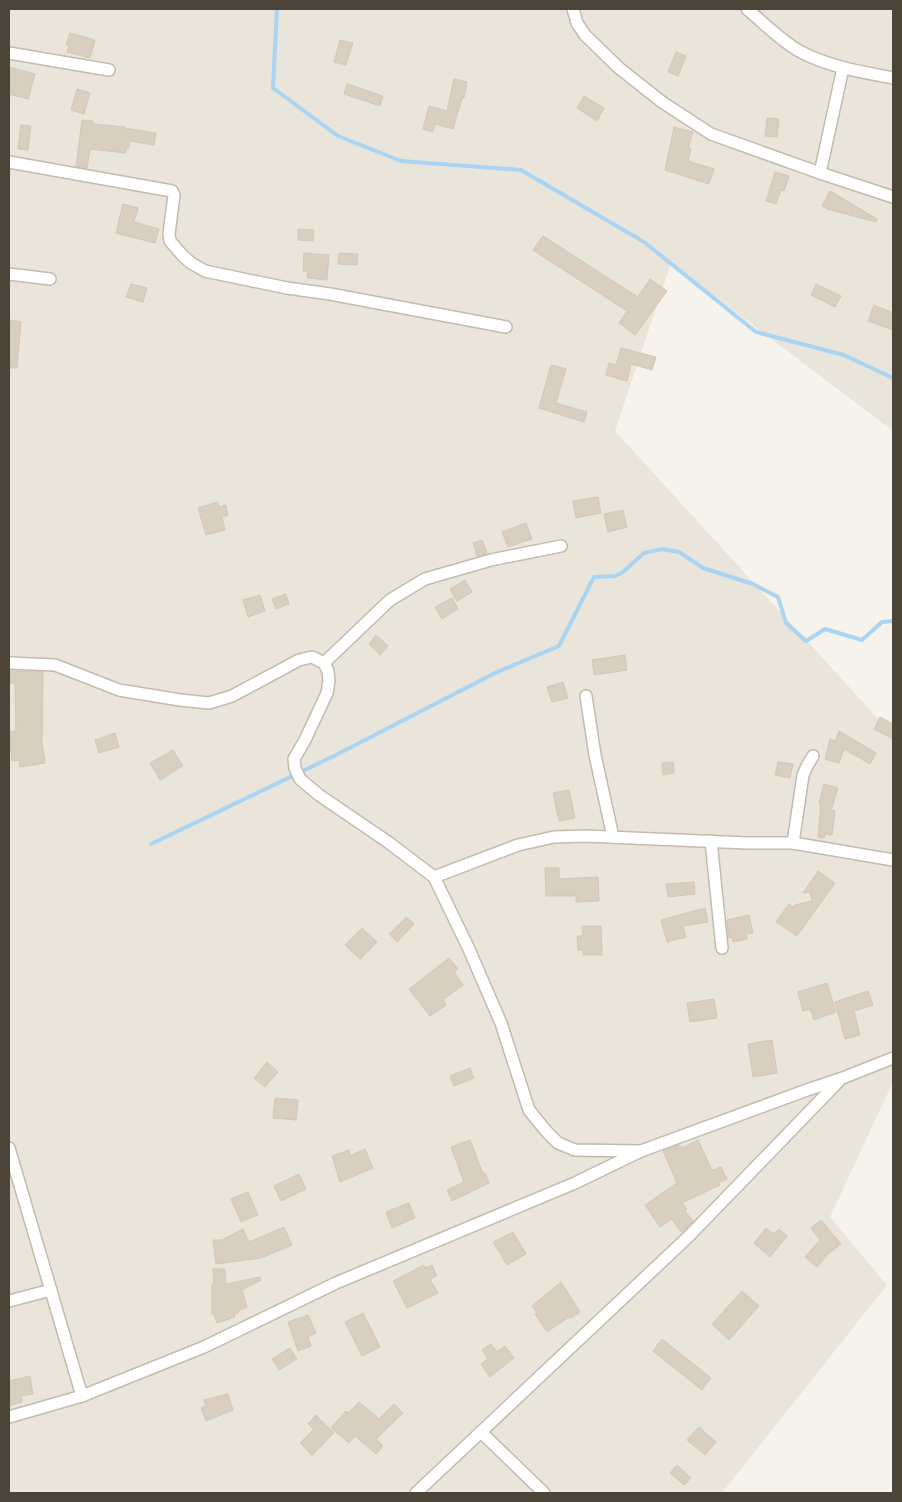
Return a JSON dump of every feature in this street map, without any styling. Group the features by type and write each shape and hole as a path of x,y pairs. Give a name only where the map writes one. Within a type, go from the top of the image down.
{"street":[{"path":"573,9 577,23 585,36 619,68 662,102 711,134 893,197"},
{"path":"747,9 773,32 800,51 843,68 893,78"},
{"path":"9,52 109,70"},
{"path":"820,173 843,68"},
{"path":"9,162 172,191 174,195 170,241 191,263 205,271 287,288 330,294 506,327"},
{"path":"9,274 50,279"},
{"path":"324,663 390,600 425,580 491,560 562,546"},
{"path":"9,663 54,665 119,690 180,700 209,702 232,696 299,660 312,657 324,663 328,671 329,680 327,693 294,760 300,779 319,795 388,842 434,877 468,947 501,1023 529,1110 546,1131 558,1143 575,1150 641,1152"},
{"path":"586,696 595,755 613,837"},
{"path":"793,843 803,775 813,756"},
{"path":"434,877 518,845 554,837 613,837 747,844 793,843 893,860"},
{"path":"711,841 722,948"},
{"path":"9,1417 82,1396 204,1347 336,1283 575,1183 641,1152 893,1058"},
{"path":"416,1493 688,1238 840,1079"},
{"path":"9,1148 82,1396"},
{"path":"9,1301 51,1290"},
{"path":"481,1432 544,1493"}],"shaded area":[{"path":"9,9 893,9 893,431 671,263 615,431 893,735 893,1082 830,1217 887,1285 722,1493 9,1493"}],"building":[{"path":"70,33 95,40 90,58 67,52 69,46 66,45"},
{"path":"340,40 353,43 346,65 334,62"},
{"path":"676,52 686,56 678,76 668,72"},
{"path":"9,67 35,74 28,99 9,94"},
{"path":"454,79 467,82 464,98 462,98 453,129 435,124 433,132 423,129 429,106 447,111"},
{"path":"347,84 383,96 380,106 344,94"},
{"path":"77,89 90,93 84,114 71,110"},
{"path":"584,96 604,108 597,121 577,108"},
{"path":"767,118 779,119 777,137 765,136"},
{"path":"82,120 93,121 93,124 125,127 156,133 154,145 130,141 129,148 126,148 126,153 90,149 87,168 76,166"},
{"path":"21,125 31,126 28,150 18,149"},
{"path":"674,127 693,132 688,148 691,148 688,161 714,169 709,184 665,170"},
{"path":"775,172 789,176 784,191 781,190 776,204 766,201"},
{"path":"830,191 877,219 876,222 822,206"},
{"path":"123,204 138,208 134,222 159,229 155,243 116,233"},
{"path":"298,229 314,230 313,241 298,240"},
{"path":"543,236 638,297 650,279 667,291 635,335 619,323 627,311 533,250"},
{"path":"304,253 329,255 327,280 307,278 308,271 303,271"},
{"path":"339,253 358,254 357,265 338,264"},
{"path":"131,284 147,288 143,302 126,297"},
{"path":"816,284 841,296 835,307 811,295"},
{"path":"874,305 893,313 893,330 868,321"},
{"path":"9,320 21,322 17,368 9,368"},
{"path":"621,348 656,357 652,370 631,364 627,381 606,375 609,363 616,365"},
{"path":"551,365 566,369 556,403 587,412 584,422 539,408"},
{"path":"598,497 601,513 576,518 573,501"},
{"path":"218,502 219,507 226,505 228,515 222,517 225,530 206,535 198,508"},
{"path":"623,510 627,527 608,532 604,514"},
{"path":"526,523 532,539 508,547 502,532"},
{"path":"482,540 487,553 477,556 473,543"},
{"path":"465,580 472,592 457,601 450,589"},
{"path":"286,594 289,604 276,609 272,599"},
{"path":"260,595 265,611 248,617 243,600"},
{"path":"452,598 458,609 442,619 435,607"},
{"path":"376,635 388,646 380,655 369,644"},
{"path":"625,655 627,670 594,675 592,660"},
{"path":"9,671 43,672 42,743 45,763 20,767 19,760 12,761 9,732 16,731 15,683 9,683"},
{"path":"563,682 568,698 552,702 547,687"},
{"path":"880,717 893,724 893,739 874,729"},
{"path":"839,731 876,753 870,764 844,749 839,763 825,759 830,739 835,741"},
{"path":"115,733 119,747 99,753 95,740"},
{"path":"173,750 183,766 160,780 150,763"},
{"path":"673,762 674,773 663,775 662,763"},
{"path":"778,762 793,764 790,778 775,775"},
{"path":"824,784 838,788 831,810 835,811 832,835 825,834 824,838 818,837 821,804 819,804"},
{"path":"569,790 575,818 559,821 553,793"},
{"path":"545,868 559,868 559,879 598,877 599,901 576,902 576,896 546,896"},
{"path":"818,871 835,883 797,936 776,922 789,904 793,907 812,901 810,892 803,893"},
{"path":"694,882 695,894 668,897 666,884"},
{"path":"705,908 708,922 683,926 686,937 667,942 661,920"},
{"path":"749,915 753,933 746,934 747,939 733,942 732,937 729,938 727,920"},
{"path":"406,917 414,924 397,942 389,934"},
{"path":"582,926 601,926 602,955 583,955 583,950 578,950 577,936 583,936"},
{"path":"362,928 377,942 360,959 345,945"},
{"path":"449,958 458,969 454,972 463,985 443,1000 446,1005 430,1016 409,989"},
{"path":"827,983 836,1012 814,1020 810,1009 803,1011 798,992"},
{"path":"868,991 873,1005 854,1011 860,1035 845,1039 835,1002"},
{"path":"714,999 717,1018 690,1022 687,1003"},
{"path":"772,1040 777,1073 753,1077 748,1044"},
{"path":"267,1062 278,1072 265,1087 254,1078"},
{"path":"470,1068 474,1078 454,1086 450,1076"},
{"path":"275,1098 298,1100 296,1120 273,1118"},
{"path":"470,1140 483,1174 485,1173 489,1183 452,1201 447,1190 464,1182 451,1147"},
{"path":"698,1140 711,1168 713,1170 721,1167 727,1179 718,1183 720,1185 682,1203 687,1209 685,1211 693,1221 684,1230 681,1232 672,1219 660,1227 645,1205 677,1183 663,1151 680,1145 682,1148"},
{"path":"365,1149 373,1168 340,1182 332,1156 349,1150 350,1156"},
{"path":"299,1174 306,1189 281,1201 274,1186"},
{"path":"248,1192 258,1215 241,1222 231,1199"},
{"path":"409,1203 415,1218 392,1228 386,1212"},
{"path":"821,1220 841,1244 828,1254 817,1267 805,1257 820,1240 811,1228"},
{"path":"284,1227 292,1245 261,1258 216,1264 213,1240 222,1240 243,1229 249,1242"},
{"path":"766,1228 774,1234 779,1229 787,1236 770,1257 754,1243"},
{"path":"513,1232 526,1254 507,1265 493,1242"},
{"path":"424,1265 425,1268 432,1265 437,1276 430,1279 438,1293 407,1308 393,1281"},
{"path":"213,1269 225,1269 226,1284 260,1277 261,1280 242,1290 247,1307 234,1314 235,1317 217,1323 214,1314 212,1314"},
{"path":"561,1282 580,1312 547,1332 532,1306"},
{"path":"742,1291 759,1306 729,1340 712,1324"},
{"path":"363,1313 380,1347 362,1356 345,1322"},
{"path":"308,1315 316,1333 308,1337 311,1346 298,1351 288,1322"},
{"path":"662,1339 711,1378 702,1390 653,1351"},
{"path":"491,1344 497,1352 505,1346 514,1358 490,1377 481,1364 488,1359 482,1350"},
{"path":"290,1348 297,1359 279,1370 272,1359"},
{"path":"30,1376 33,1394 21,1396 22,1402 9,1406 9,1381"},
{"path":"228,1394 233,1410 206,1421 201,1408 206,1406 204,1400"},
{"path":"359,1402 379,1419 394,1404 403,1413 376,1439 383,1446 376,1454 355,1436 349,1443 331,1428 346,1411 348,1413"},
{"path":"316,1415 334,1433 312,1455 300,1443 314,1429 308,1424"},
{"path":"699,1427 716,1442 705,1455 687,1440"},
{"path":"677,1465 691,1478 684,1485 670,1473"}],"waterway":[{"path":"277,9 273,88 338,136 401,161 521,170 644,242 756,332 844,355 893,378"},
{"path":"151,844 334,756 495,673 559,646 594,577 615,576 623,572 644,553 662,549 679,552 703,568 753,584 778,597 786,623 806,641 825,629 862,640 882,622 893,621"}]}
